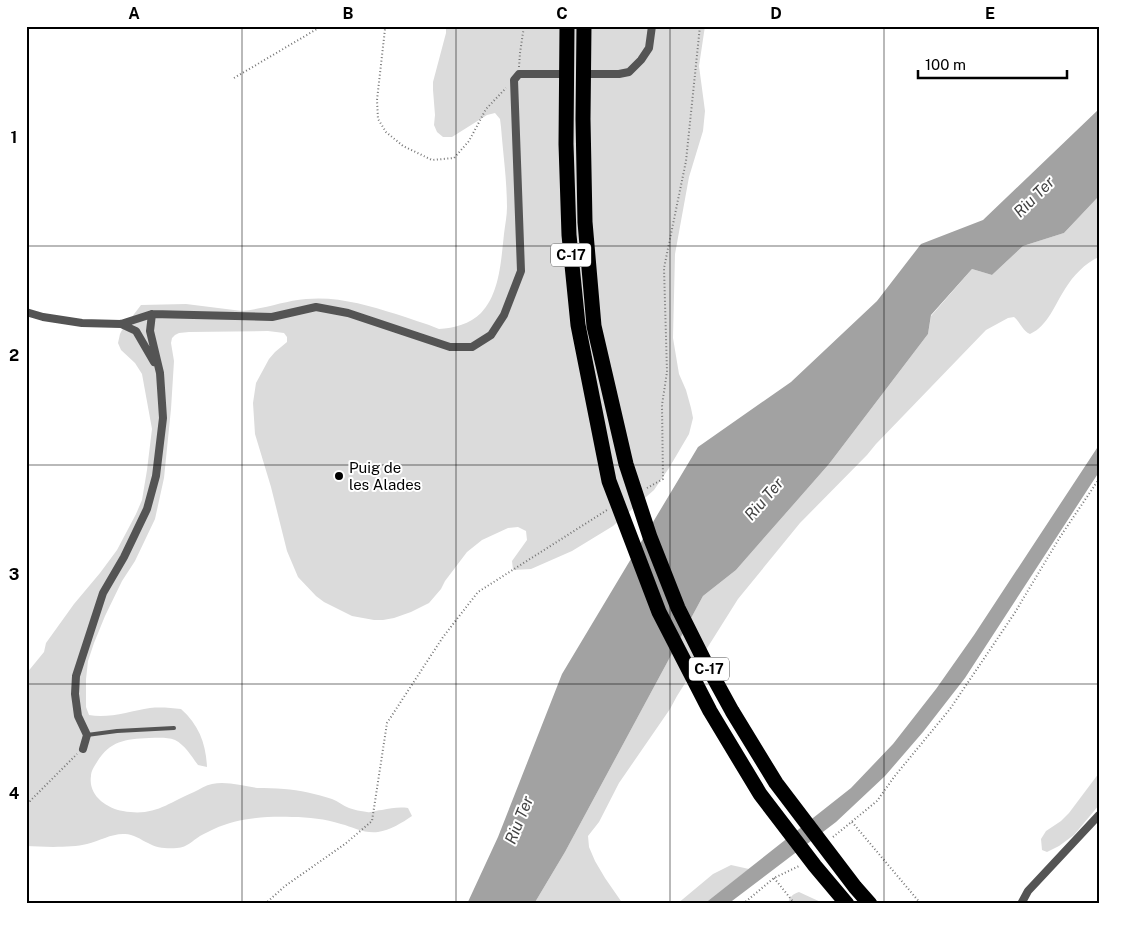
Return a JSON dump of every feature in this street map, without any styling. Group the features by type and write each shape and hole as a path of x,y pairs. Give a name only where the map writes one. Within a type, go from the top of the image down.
{"highway":[{"name":"C-17","path":"567,26 566,144 570,245 578,325 609,481 659,612 710,711 760,794 815,866 847,904"},
{"name":"C-17","path":"584,26 585,222 594,326 626,464 654,546 678,608 704,660 776,784 829,848 854,888 870,904"}],"street":[{"path":"26,312 43,317 82,323 121,324 152,314 272,317 316,307 348,313 450,346 472,347 490,335 504,315 521,271 517,77 530,74 619,74 629,72 641,60 649,48 652,26"},
{"path":"83,749 87,735 78,716 75,694 76,676 104,593 124,557 146,509 156,476 163,418 160,372 150,330 152,314"},
{"path":"121,324 136,331 160,372"},
{"path":"1021,904 1028,891 1099,815"}],"lane":[{"path":"87,735 117,731 174,728"}],"path":[{"path":"234,78 322,26"},
{"path":"384,26 377,100 378,119 386,132 403,146 432,160 454,158 469,141 486,109 517,77 524,26"},
{"path":"646,488 663,479 662,406 667,372 664,268 686,161 700,26"},
{"path":"829,848 852,822 877,801 894,777 950,709 1014,614 1060,537 1099,479"},
{"path":"265,904 285,886 345,844 372,821 387,723 443,637 478,592 614,506"},
{"path":"26,801 30,801 83,749"},
{"path":"852,822 921,904"},
{"path":"743,904 774,878 798,866"},
{"path":"774,878 795,904"}],"shaded area":[{"path":"446,26 705,26 699,66 705,111 703,131 689,177 675,254 673,338 679,374 686,390 693,418 689,434 654,490 613,526 572,551 531,569 513,570 512,561 527,540 526,531 518,527 508,528 482,540 467,552 429,603 411,612 383,620 352,616 324,602 298,577 287,551 255,434 253,403 256,383 269,359 287,342 287,337 284,333 268,331 189,332 175,335 171,343 174,361 164,478 155,519 135,561 122,581 94,643 88,661 86,707 89,715 96,716 150,708 181,709 197,728 205,750 207,767 198,765 179,742 169,738 125,740 113,745 97,762 91,774 92,789 100,800 110,807 134,812 152,811 208,785 223,783 308,792 332,799 351,809 367,812 408,808 412,816 391,828 373,832 311,818 252,818 223,825 187,845 173,848 155,846 130,834 118,834 80,845 57,847 26,846 26,674 44,652 46,643 74,604 117,550 142,500 152,429 142,374 135,363 121,350 118,343 122,330 141,305 186,304 242,311 318,298 374,307 439,329 467,323 472,320 481,313 492,296 500,265 507,210 506,177 500,119 495,113 487,115 452,137 443,137 437,132 434,125 433,82 446,33"},
{"path":"1099,196 1099,257 1084,266 1072,279 1042,326 1030,334 1014,317 1008,318 986,330 800,523 738,599 670,709 619,783 599,822 588,836 589,847 595,861 623,904 534,904 565,852 703,596 736,570 829,464 928,334 931,316 972,269 992,275 1023,246 1064,233"},
{"path":"1099,773 1099,805 1074,835 1047,852 1042,850 1041,839 1046,831 1069,813"},
{"path":"731,865 749,869 704,904 677,904 713,874"},
{"path":"799,892 825,904 788,904 789,899"}],"water":[{"name":"Riu Ter","path":"1099,109 1099,196 1064,233 1023,246 992,275 972,269 931,315 928,334 829,464 736,570 703,596 565,852 534,904 467,904 498,837 562,674 698,447 791,382 877,301 921,244 983,220"},
{"path":"1099,445 1099,472 965,678 923,732 885,776 836,822 728,904 704,904 851,788 893,744 936,689 974,635"}],"place":[{"name":"Puig de les Alades","path":"339,476"}]}
